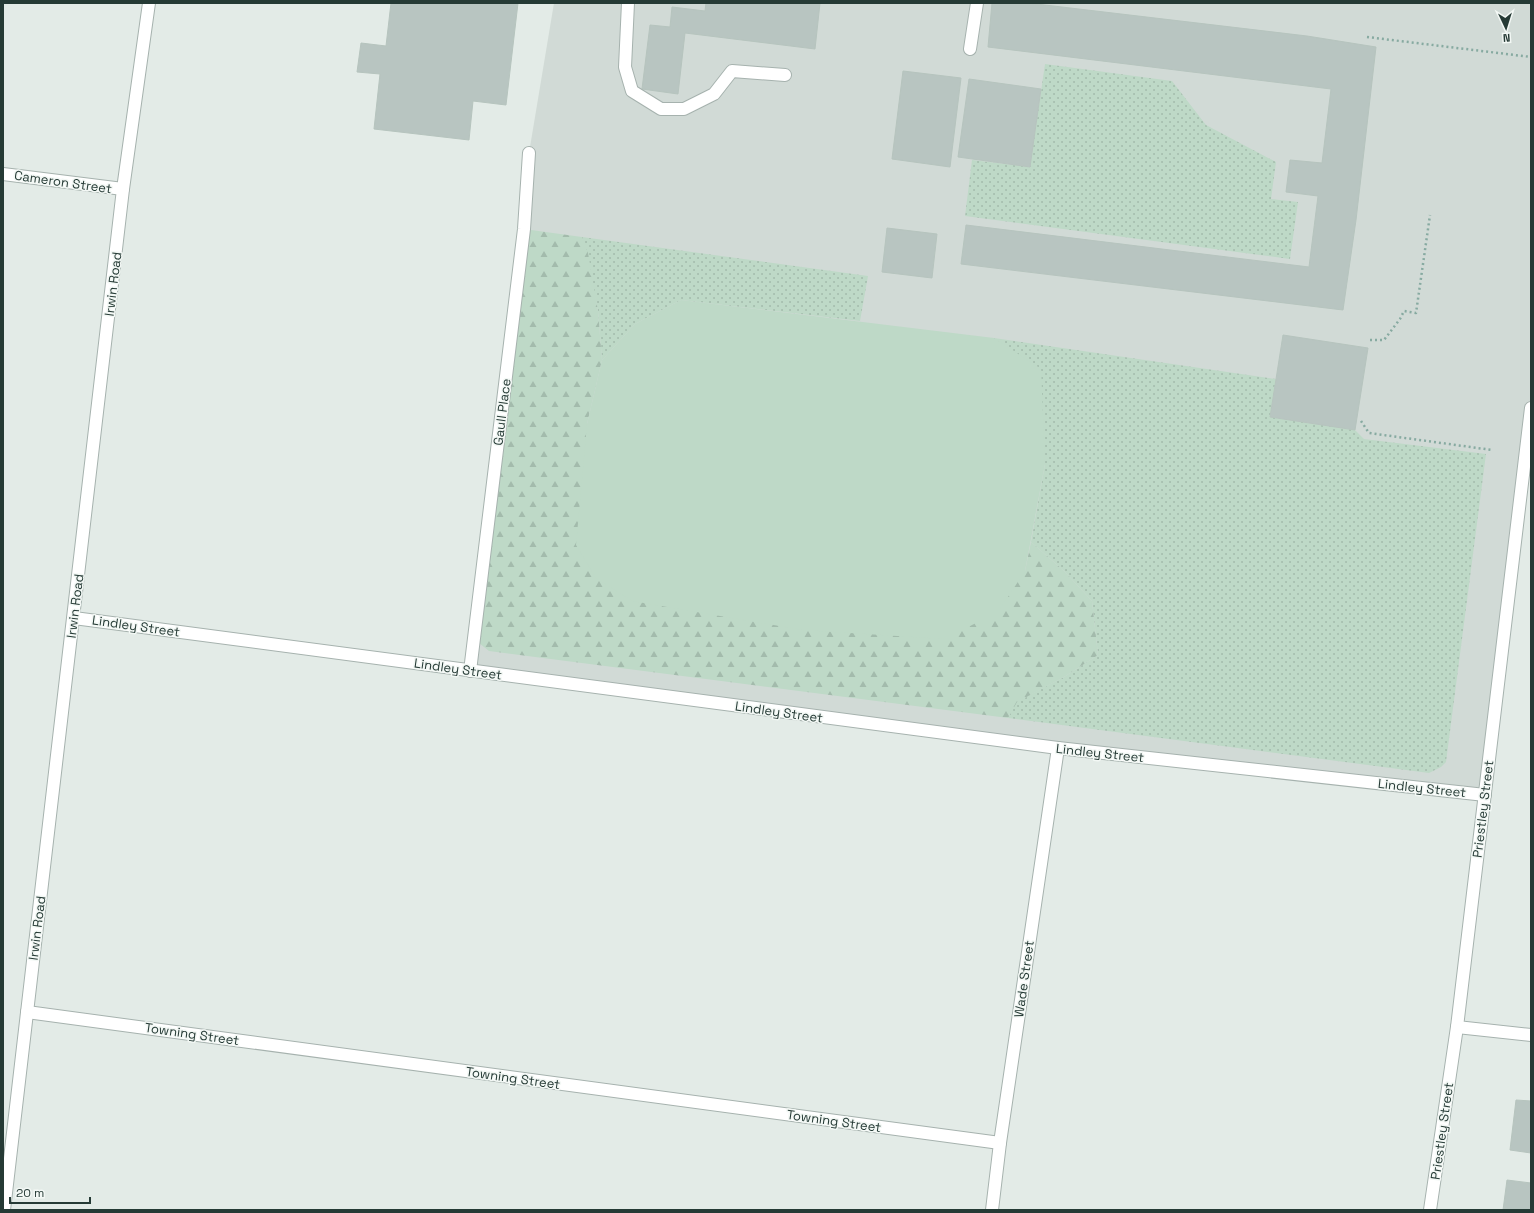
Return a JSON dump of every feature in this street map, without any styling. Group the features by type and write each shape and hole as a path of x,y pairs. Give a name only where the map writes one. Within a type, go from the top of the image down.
{"street":[{"name":"Irwin Road","path":"4,1210 124,190 149,3"},
{"path":"628,3 625,67 632,91 661,109 684,109 714,94 732,71 785,75"},
{"path":"970,49 977,3"},
{"name":"Gaull Place","path":"470,671 524,229 529,153"},
{"name":"Cameron Street","path":"3,174 124,190"},
{"name":"Priestley Street","path":"1430,1210 1457,1028 1531,408"},
{"name":"Lindley Street","path":"74,618 1058,748 1485,795"},
{"name":"Wade Street","path":"992,1210 1000,1143 1058,748"},
{"name":"Towning Street","path":"27,1012 1000,1143"},
{"path":"1457,1028 1531,1035"}],"path":[{"path":"1367,37 1531,58"},
{"path":"1370,340 1384,340 1400,319 1404,311 1416,312 1430,215"},
{"path":"1361,422 1369,433 1492,450"}],"shaded area":[{"path":"554,3 1531,3 1531,406 1484,794 470,671 529,153"}],"green space":[{"path":"1045,64 1172,81 1206,125 1276,162 1271,199 1298,202 1290,259 965,216 972,160 1030,167"},
{"path":"524,229 582,237 588,253 598,311 602,360 587,424 1025,571 1031,542 1064,571 1092,601 1098,655 1064,677 1017,702 1008,718 489,651 474,639"},
{"path":"582,237 868,276 860,321 681,300 635,324 602,360 598,311"},
{"path":"681,300 994,338 1041,369 1045,464 1025,571 998,612 944,639 803,630 632,601 596,578 576,545 587,424 602,360 635,324"},
{"path":"994,338 1276,379 1270,417 1355,430 1364,439 1486,454 1446,762 1441,767 1429,773 1008,718 1016,702 1064,677 1098,655 1092,601 1064,571 1031,542 1045,464"}],"building":[{"path":"391,3 518,3 506,105 473,101 469,140 374,129 380,74 357,72 361,43 386,46"},
{"path":"706,3 820,3 815,49 685,33 678,94 642,89 650,25 670,27 672,7 705,11"},
{"path":"992,3 1028,3 1307,36 1376,47 1356,220 1343,310 961,264 966,225 1309,267 1318,196 1286,192 1290,160 1322,163 1331,89 988,47"},
{"path":"903,71 961,78 950,167 892,159"},
{"path":"969,79 1041,89 1030,167 958,157"},
{"path":"887,228 937,234 932,278 882,272"},
{"path":"1283,335 1368,348 1355,430 1270,417"},
{"path":"1516,1100 1531,1101 1531,1153 1510,1150"},
{"path":"1507,1180 1531,1183 1531,1210 1503,1210"}]}
